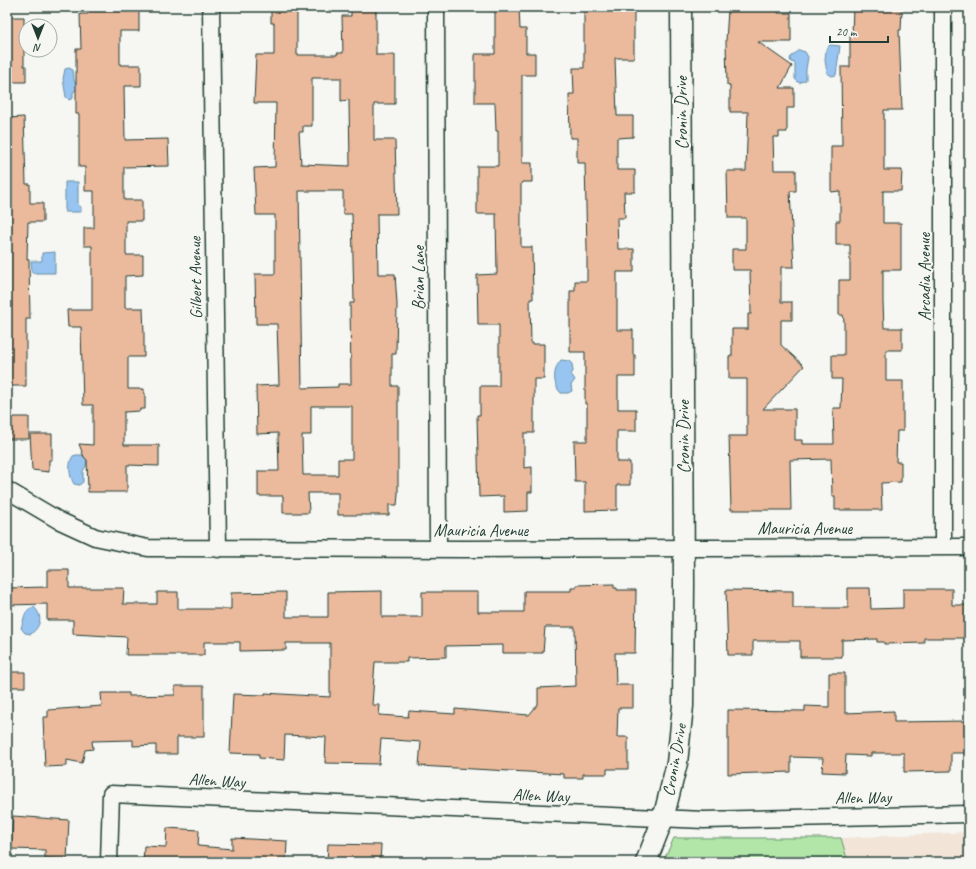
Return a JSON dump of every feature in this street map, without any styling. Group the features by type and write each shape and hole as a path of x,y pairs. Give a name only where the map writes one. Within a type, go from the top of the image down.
{"street":[{"name":"Gilbert Avenue","path":"211,7 218,549"},
{"name":"Brian Lane","path":"436,7 438,550"},
{"name":"Cronin Drive","path":"646,862 663,819 677,763 683,706 684,548 681,7"},
{"name":"Arcadia Avenue","path":"943,7 943,547"},
{"name":"Mauricia Avenue","path":"7,490 58,520 95,537 148,548 438,550 969,547"},
{"name":"Allen Way","path":"109,862 111,794 663,819 969,814"}],"shaded area":[{"path":"969,832 969,862 848,862 841,838"}],"green space":[{"path":"674,838 841,838 848,862 663,862"}],"water":[{"path":"830,45 840,46 836,75 832,76 827,73 825,60 826,49"},
{"path":"799,50 805,52 808,57 806,80 799,83 795,79 795,63 791,62 790,58"},
{"path":"69,68 73,70 74,80 78,89 73,92 73,98 69,100 66,97 63,79 65,69"},
{"path":"65,182 78,182 78,204 81,207 81,212 65,212"},
{"path":"55,252 55,273 32,273 31,261 42,261 42,253"},
{"path":"561,360 569,361 572,364 573,372 571,374 575,380 571,385 572,391 568,393 561,393 555,381 556,368"},
{"path":"76,455 82,455 87,460 83,471 83,482 79,485 74,484 70,470 71,459"},
{"path":"34,607 40,617 39,624 31,634 25,633 21,628 26,612 30,608"}],"building":[{"path":"271,7 297,7 297,55 337,55 337,53 343,53 342,16 351,16 351,7 376,7 376,55 395,55 395,104 374,104 374,140 395,140 397,214 377,214 378,274 395,274 397,304 396,354 392,354 392,386 398,386 398,494 397,505 389,505 389,515 338,515 338,493 308,493 309,513 283,513 283,496 258,496 258,471 279,471 278,433 257,434 256,386 279,385 277,324 256,324 255,274 275,274 275,215 256,215 254,168 275,167 276,103 254,103 256,55 274,55 274,23 271,23","holes":["312,78 341,78 341,101 349,100 350,166 301,164 299,132 303,132 303,126 312,126","299,191 343,191 343,214 352,214 354,303 350,303 351,384 338,384 338,387 302,388","311,406 352,406 352,459 338,459 338,475 303,475 302,435 311,435"]},
{"path":"495,7 519,7 520,29 526,29 526,53 535,53 535,75 522,75 522,163 532,163 532,182 522,182 521,184 521,247 532,247 533,299 530,299 531,344 544,344 544,379 534,379 534,433 524,433 524,468 532,467 532,492 528,492 528,511 504,512 504,496 479,497 477,415 480,415 480,386 499,386 499,325 478,325 477,275 497,274 496,214 477,214 477,166 498,166 498,131 496,131 495,103 475,103 475,54 495,54"},
{"path":"584,7 617,7 617,11 634,11 634,58 615,58 617,116 633,116 633,137 617,138 617,170 635,170 635,192 624,192 625,218 617,218 618,249 634,249 634,272 617,272 617,330 633,330 633,355 635,355 635,377 618,377 618,409 636,409 636,431 617,431 617,462 630,462 630,485 617,485 617,510 585,511 585,482 575,482 574,441 587,441 587,404 585,404 585,352 570,352 570,291 575,291 575,281 587,281 587,249 585,163 577,163 577,138 570,138 569,94 574,94 573,68 584,68"},
{"path":"748,7 778,7 778,13 791,13 791,42 758,42 792,66 780,88 794,88 794,108 787,108 787,132 779,132 779,137 773,137 774,170 796,170 796,191 790,191 794,267 781,267 781,302 792,302 792,320 781,320 781,345 804,366 763,409 795,409 795,440 802,440 802,444 834,444 833,408 841,408 842,379 832,379 832,355 844,355 844,321 843,315 839,315 839,280 850,280 850,245 836,245 836,221 840,221 840,191 831,192 831,146 842,146 841,67 850,67 850,36 852,36 853,7 902,9 901,30 899,30 902,110 884,110 884,170 902,170 901,191 883,191 883,223 901,223 901,270 883,270 883,302 884,328 902,328 902,350 886,350 886,381 903,381 903,431 897,431 896,462 901,462 901,482 881,483 882,510 835,510 835,496 832,496 831,459 790,460 791,510 731,510 729,436 747,436 747,379 729,379 729,356 732,356 732,329 748,329 748,314 751,314 750,270 732,270 732,249 746,249 746,218 728,218 727,171 746,171 748,112 730,112 730,85 727,85 726,41 728,10 748,10"},
{"path":"88,11 139,11 139,31 120,31 120,65 141,65 141,86 124,86 125,140 168,139 169,166 124,167 124,200 142,200 142,221 126,221 126,255 143,255 143,275 125,276 125,308 143,308 144,334 144,357 128,357 128,389 144,389 145,409 140,409 140,411 124,412 124,445 159,445 159,466 127,465 127,492 88,492 87,460 84,457 79,444 93,445 93,405 83,405 81,327 68,327 67,310 92,310 92,246 84,246 84,228 94,228 94,191 85,191 85,167 79,167 79,114 76,114 76,49 81,49 80,14 88,14"},
{"path":"7,17 24,17 18,18 18,58 24,58 24,66 26,66 26,82 7,82"},
{"path":"24,117 26,184 30,184 30,203 43,203 43,222 28,222 27,259 29,259 30,319 26,319 26,386 7,386 7,118"},
{"path":"7,417 29,417 29,439 7,439"},
{"path":"30,434 52,434 52,460 49,460 49,472 32,470"},
{"path":"47,570 69,570 69,588 124,588 123,604 157,604 157,592 178,592 178,609 231,609 231,593 286,592 286,617 328,617 328,592 382,591 382,617 422,617 422,592 478,592 478,612 524,612 524,591 571,591 571,588 576,588 576,585 614,584 614,588 617,588 617,590 636,590 635,653 615,653 616,685 633,685 633,708 618,708 617,737 628,737 628,769 607,769 607,774 583,774 583,778 564,778 564,774 419,766 421,742 381,739 379,764 325,763 326,737 285,735 284,760 259,758 259,754 230,753 233,694 265,695 265,693 330,697 330,643 286,643 286,650 240,651 240,642 204,642 204,655 126,655 127,637 73,634 73,620 47,620 47,604 7,605 7,588 47,587","holes":["545,627 575,627 576,686 538,688 538,704 529,715 455,709 455,714 409,711 408,717 379,715 380,705 372,705 375,662 407,662 407,658 446,657 446,646 503,645 503,653 543,653"]},
{"path":"848,588 870,588 871,609 903,608 903,589 952,589 952,605 969,605 969,638 924,638 924,643 884,644 884,642 877,642 877,639 842,640 842,657 800,657 800,641 753,641 753,655 728,655 726,590 793,591 793,608 848,608"},
{"path":"7,672 25,672 25,687 7,687"},
{"path":"829,673 845,673 845,713 894,711 894,722 969,721 969,753 951,753 951,771 904,772 904,753 871,753 871,756 846,755 845,773 822,772 823,758 791,757 791,772 728,774 728,710 805,711 805,706 829,707"},
{"path":"175,686 204,686 204,737 177,737 177,754 156,754 156,745 133,746 133,740 92,741 93,749 85,750 82,763 67,760 67,766 45,767 43,717 48,717 48,710 102,706 101,693 129,693 129,696 175,695"},
{"path":"13,816 69,820 67,860 45,858 45,850 11,849"},
{"path":"167,828 199,830 198,846 232,849 232,838 287,841 286,862 143,862 144,846 166,847"},
{"path":"328,844 381,845 380,862 327,862"}]}
